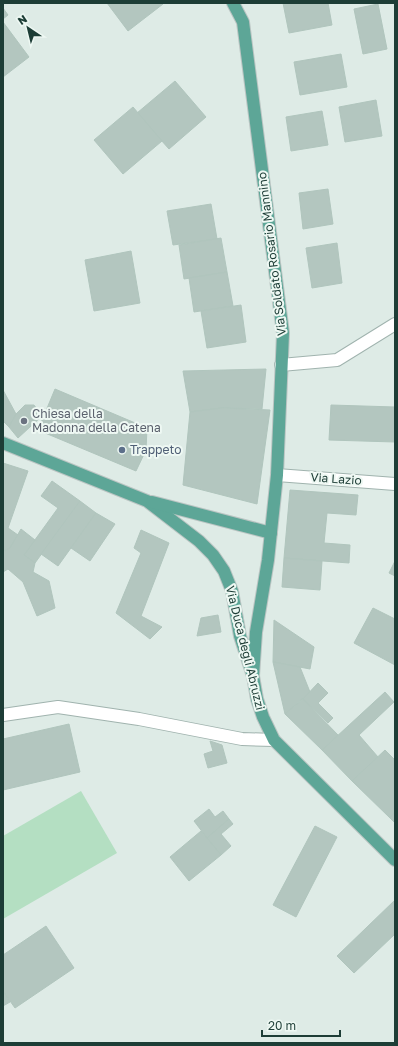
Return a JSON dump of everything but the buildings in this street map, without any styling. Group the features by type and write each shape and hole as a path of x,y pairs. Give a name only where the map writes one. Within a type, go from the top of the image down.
{"main road":[{"name":"Via Soldato Rosario Mannino","path":"233,3 243,22 283,333 277,475 271,533 256,632 253,676"},
{"name":"Via Duca degli Abruzzi","path":"3,443 147,501 198,541 213,555 224,571 232,590 240,636 253,676 263,717 274,740 395,860"},
{"path":"147,501 271,533"}],"street":[{"path":"281,365 337,360 395,324"},
{"name":"Via Lazio","path":"277,475 395,484"},
{"path":"3,715 58,707 139,719 242,739 274,740"}],"green space":[{"path":"81,791 117,853 3,919 3,836"}],"place":[{"name":"Chiesa della Madonna della Catena","path":"24,421"},
{"name":"Trappeto","path":"122,450"}]}
